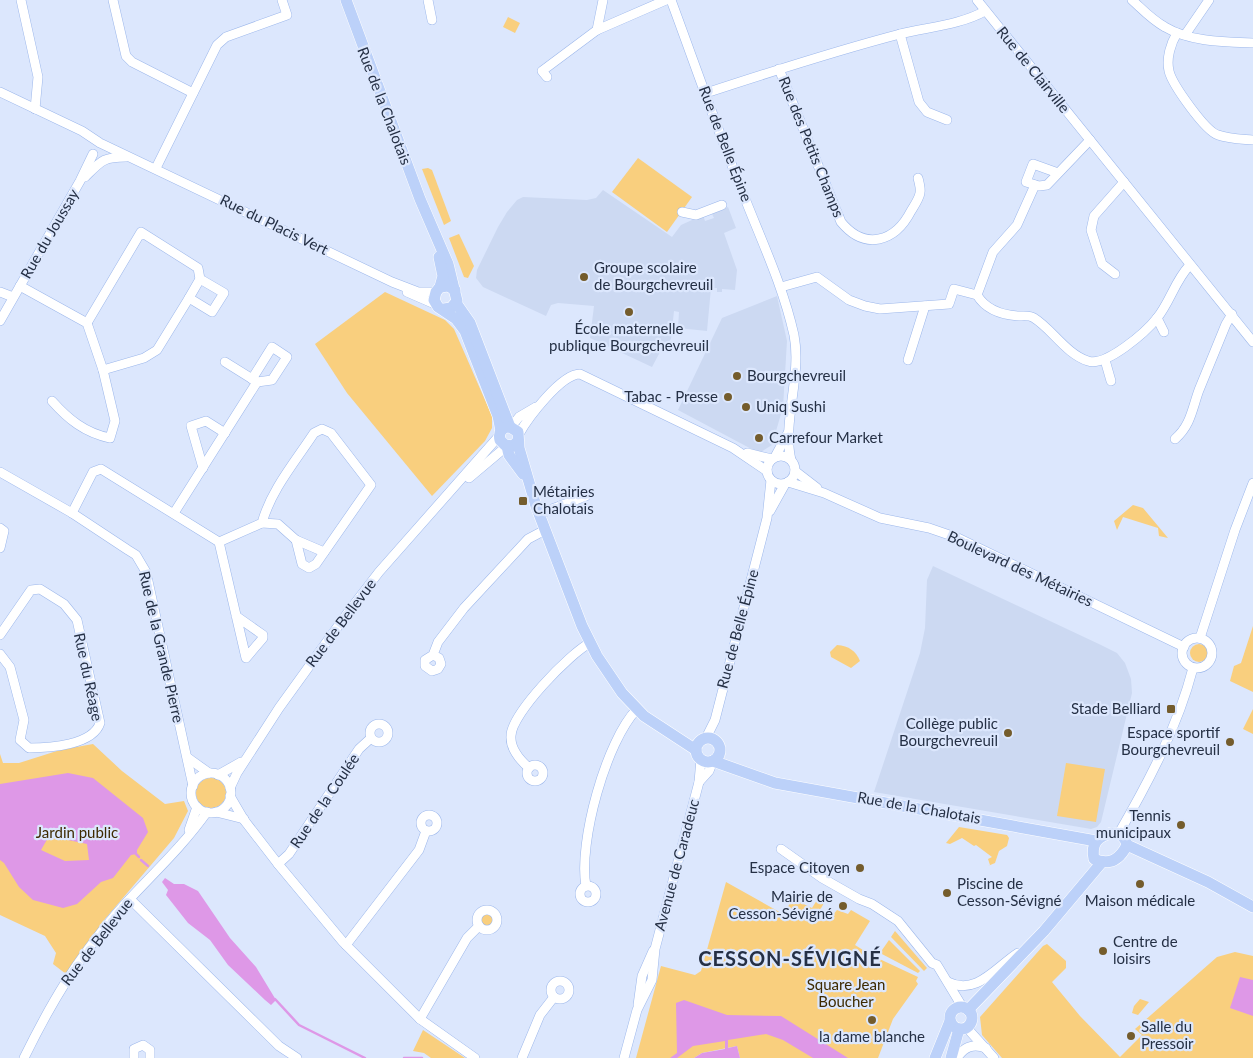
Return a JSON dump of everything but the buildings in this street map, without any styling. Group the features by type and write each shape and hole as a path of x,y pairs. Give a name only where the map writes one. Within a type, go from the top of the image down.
{"main road":[{"name":"Rue de la Chalotais","path":"344,0 420,199 448,264 455,290"},
{"name":"Rue de la Chalotais","path":"420,199 442,266 443,276 438,290"},
{"path":"441,307 451,308 456,303 458,296 455,290 448,286 438,290 434,297 441,307 456,319 465,331 498,416 509,436 526,478 590,644 613,680 637,709 656,726 706,750"},
{"path":"456,303 470,323 510,422 509,436"},
{"name":"Rue de la Chalotais","path":"706,750 743,773 775,783 1096,841"},
{"path":"1119,833 1125,838 1124,851 1111,862 1102,862 1094,859 1092,850 1096,841 1103,835 1119,833"},
{"path":"1124,851 1164,864 1208,882 1253,907"},
{"path":"951,1058 959,1026 952,1012 964,1009 1026,948 1102,862"},
{"path":"935,1058 959,1026 972,1019 964,1009"}],"street":[{"path":"21,0 38,77 35,109"},
{"path":"113,0 126,56 132,62 192,93"},
{"path":"156,168 217,45 226,37 287,15 282,0"},
{"path":"428,0 432,20"},
{"path":"597,30 602,0"},
{"path":"547,77 542,70 597,30 666,0"},
{"name":"Rue de Belle Épine","path":"671,0 789,314 795,348 794,399 789,431 792,460"},
{"name":"Rue de Clairville","path":"977,0 1124,182 1189,266 1253,340"},
{"path":"1132,0 1165,27 1181,34 1218,42 1253,43"},
{"path":"1209,0 1172,43 1169,70 1172,79 1205,126 1217,135 1253,140"},
{"name":"Rue des Petits Champs","path":"706,93 779,69 900,34 974,18 985,11"},
{"path":"900,34 919,102 926,112 947,120"},
{"name":"Rue des Petits Champs","path":"779,69 841,222 850,233 863,238 878,240 893,234 905,223 920,193 918,178"},
{"name":"Rue du Placis Vert","path":"0,92 82,131 104,145 156,168 392,282 418,292 438,290"},
{"path":"82,131 93,152 104,158 109,152 104,145"},
{"path":"1058,173 1033,164 1026,182 1034,185 1047,185 1090,140"},
{"name":"Rue du Joussay","path":"0,319 14,298 80,181 93,152 104,145"},
{"name":"Rue du Placis Vert","path":"104,158 132,157"},
{"name":"Rue du Joussay","path":"80,181 104,158"},
{"path":"1115,274 1102,264 1091,230 1094,216 1124,182"},
{"path":"977,295 993,252 1017,225 1034,185"},
{"path":"682,212 696,215 722,205"},
{"path":"52,401 70,420 98,436 110,438 115,421 102,370 87,323 141,232 198,268 200,279 158,350 144,358 102,370"},
{"path":"780,287 817,277 849,300 880,309 949,304 954,289 977,295 988,308 1012,316 1033,316 1078,356 1089,362 1106,360 1142,333 1157,318 1183,272 1189,266"},
{"path":"189,298 212,312 224,293 200,279"},
{"name":"Rue du Placis Vert","path":"392,282 423,301 441,307"},
{"name":"Rue du Joussay","path":"20,286 87,323"},
{"path":"0,292 14,298"},
{"path":"908,360 925,306"},
{"path":"1176,439 1184,431 1192,418 1198,394 1226,324 1232,314"},
{"path":"1157,318 1164,332"},
{"path":"1106,360 1112,381"},
{"path":"174,513 225,433 255,380 225,362"},
{"path":"509,436 542,402 568,379 575,374 580,374 733,448 767,471 771,480 779,484 787,483 795,471 792,460 782,456 773,458 733,448"},
{"path":"202,468 191,426 206,421 225,433"},
{"path":"262,523 266,508 314,433 322,429 331,433 371,485 316,564 309,568 302,564 296,540"},
{"name":"Rue de Belle Épine","path":"773,458 789,431"},
{"name":"Rue de Bellevue","path":"230,792 246,759 294,687 369,585 448,496 509,436"},
{"path":"767,471 773,458"},
{"path":"72,513 93,472 100,469 174,513 219,542 236,616"},
{"name":"Boulevard des Métairies","path":"795,471 824,493"},
{"name":"Rue de la Grande Pierre","path":"0,472 72,513 136,555 146,572 193,786"},
{"name":"Rue de Belle Épine","path":"706,750 767,518 771,480"},
{"name":"Rue de Belle Épine","path":"767,518 787,483"},
{"name":"Boulevard des Métairies","path":"787,483 824,493 880,518 929,528 958,538 1184,647"},
{"path":"1200,638 1235,530 1253,483"},
{"path":"539,514 586,496"},
{"path":"219,542 262,523 278,524 296,540 324,552"},
{"path":"0,528 4,531 0,548"},
{"path":"433,655 438,642 464,608 528,539 545,530"},
{"name":"Rue du Réage","path":"0,636 31,590 40,589 64,604 76,620 100,723 97,732 89,738 48,748 29,748 20,740 24,720 10,667 0,654"},
{"path":"1200,638 1210,645 1212,654 1208,663 1193,668 1185,661 1184,647 1191,639 1200,638"},
{"path":"529,768 513,748 510,736 513,725 551,676 579,649 590,644"},
{"path":"1119,833 1158,761 1193,668"},
{"path":"586,886 584,868 596,794 622,730 637,709"},
{"name":"Rue de la Coulée","path":"278,864 289,854 359,749 371,738"},
{"name":"Avenue de Caradeuc","path":"624,1058 637,1010 652,980 655,948 699,782 709,771 706,750"},
{"path":"187,756 227,781 230,792 226,806 212,812"},
{"name":"Rue de Bellevue","path":"214,774 232,769 246,759"},
{"path":"214,774 201,776 193,786 192,797 197,806 212,812 226,813 244,820"},
{"name":"Rue de la Coulée","path":"230,792 244,820 346,945 420,1019 475,1058"},
{"name":"Rue de Bellevue","path":"186,837 197,806"},
{"name":"Rue de Bellevue","path":"24,1058 67,976 130,899 186,837 212,812"},
{"path":"346,945 419,850 426,831"},
{"path":"781,848 822,878 859,899 872,904 898,922 932,962 937,965 964,1009"},
{"path":"130,899 280,1046 297,1058"},
{"path":"420,1019 467,938 479,926"},
{"path":"947,981 955,986 968,987 978,983 1026,948"},
{"path":"522,1058 540,1015 554,998"},
{"path":"959,1026 986,1048 994,1058"},
{"path":"134,1058 134,1049 143,1045 150,1050 150,1058"},
{"path":"957,1058 967,1047 978,1045 986,1048"}],"shaded area":[{"name":"Groupe scolaire de Bourgchevreuil","path":"603,190 672,237 681,225 703,215 705,221 714,218 712,214 728,207 736,228 724,233 737,270 735,290 722,289 722,292 717,292 717,288 711,288 707,331 678,328 679,312 674,311 671,339 660,352 652,367 590,338 594,306 558,303 551,305 546,316 483,287 476,278 477,270 498,227 517,200 523,197 587,200 596,198"},
{"path":"777,296 787,341 783,407 772,445 759,453 678,410 722,318"},
{"name":"Collège public Bourgchevreuil","path":"933,566 1117,653 1125,663 1131,679 1132,693 1101,822 1097,827 1091,829 874,792 920,653 925,628 927,580"},
{"path":"68,773 93,778 143,818 148,832 137,850 137,854 131,855 113,878 101,882 77,904 63,908 33,900 19,887 4,863 0,860 0,784","holes":["49,836 87,844 89,860 65,861 41,850"]},
{"path":"165,878 174,884 184,884 198,891 230,938 256,967 276,1000 271,1005 228,965 210,940 188,923 166,895 168,890 162,882"},
{"path":"1240,977 1253,980 1253,1016 1230,1008"},
{"path":"684,1000 727,1015 781,1016 848,1058 813,1058 783,1040 766,1034 728,1040 728,1048 737,1046 740,1058 694,1058 702,1053 725,1049 725,1041 693,1046 677,1058 670,1058 677,1053 676,1003"}],"green space":[{"path":"508,17 520,23 515,33 503,27"},
{"path":"638,158 692,197 667,232 612,192"},
{"path":"428,168 432,170 451,221 444,225 422,169"},
{"path":"459,234 474,266 468,278 464,277 449,238"},
{"path":"385,292 445,320 454,329 492,416 492,428 485,441 432,496 347,393 315,344"},
{"path":"1133,505 1143,508 1168,538 1159,536 1158,528 1123,517 1117,530 1114,521"},
{"path":"1253,626 1253,692 1230,681 1234,666 1241,663"},
{"path":"1199,644 1205,647 1208,653 1205,659 1199,662 1193,659 1190,653 1193,647"},
{"path":"837,645 852,650 860,661 851,668 831,657 830,652"},
{"path":"1253,709 1253,734 1243,729"},
{"name":"Jardin public","path":"93,744 122,771 165,804 184,801 188,811 174,838 105,919 66,974 53,964 56,953 45,936 0,915 0,754 3,763 19,763 60,750"},
{"path":"1066,763 1105,769 1096,822 1057,816"},
{"path":"211,778 217,779 225,787 225,799 217,807 211,808 205,807 197,799 196,793 197,787 205,779"},
{"path":"959,827 1007,835 1009,838 1007,846 999,851 995,863 988,866 990,865 988,859 992,857 976,845 974,846 962,838 950,844 946,843"},
{"name":"Square Jean Boucher","path":"726,882 783,914 793,899 812,908 817,900 824,903 820,910 832,916 837,910 848,914 851,910 870,921 855,945 871,955 918,977 916,981 918,984 893,1019 878,1058 740,1058 737,1046 702,1053 694,1058 636,1058 661,966 695,975 701,971"},
{"path":"485,915 489,915 492,920 491,924 485,925 482,922 482,918"},
{"path":"895,931 927,968 924,971 891,937"},
{"path":"889,940 920,971 918,973 880,953"},
{"path":"1047,944 1066,961 1066,968 1052,982 1080,1016 1120,1057 1142,1035 1135,1029 1217,957 1235,952 1253,956 1253,1058 1002,1058 982,1035 980,1017 1043,946"},
{"path":"1140,999 1149,1002 1138,1015 1132,1013 1134,1006"},
{"path":"423,1030 465,1058 431,1058 424,1053 413,1051"}],"waterway":[{"path":"136,854 139,857"},
{"path":"141,860 148,866"},
{"path":"275,999 299,1025 365,1058"},
{"path":"404,1058 422,1058"}],"place":[{"name":"Groupe scolaire de Bourgchevreuil","path":"584,277"},
{"name":"École maternelle publique Bourgchevreuil","path":"629,312"},
{"name":"Bourgchevreuil","path":"737,376"},
{"name":"Tabac - Presse","path":"728,397"},
{"name":"Uniq Sushi","path":"746,407"},
{"name":"Carrefour Market","path":"759,438"},
{"name":"Métairies Chalotais","path":"523,501"},
{"name":"Stade Belliard","path":"1171,709"},
{"name":"Collège public Bourgchevreuil","path":"1008,733"},
{"name":"Espace sportif Bourgchevreuil","path":"1230,742"},
{"name":"Tennis municipaux","path":"1181,825"},
{"name":"Espace Citoyen","path":"860,868"},
{"name":"Maison médicale","path":"1140,884"},
{"name":"Piscine de Cesson-Sévigné","path":"947,893"},
{"name":"Mairie de Cesson-Sévigné","path":"843,906"},
{"name":"Centre de loisirs","path":"1103,951"},
{"name":"la dame blanche","path":"872,1020"},
{"name":"Salle du Pressoir","path":"1131,1036"}],"district":[{"name":"CESSON-SÉVIGNÉ","path":"790,959"}]}
